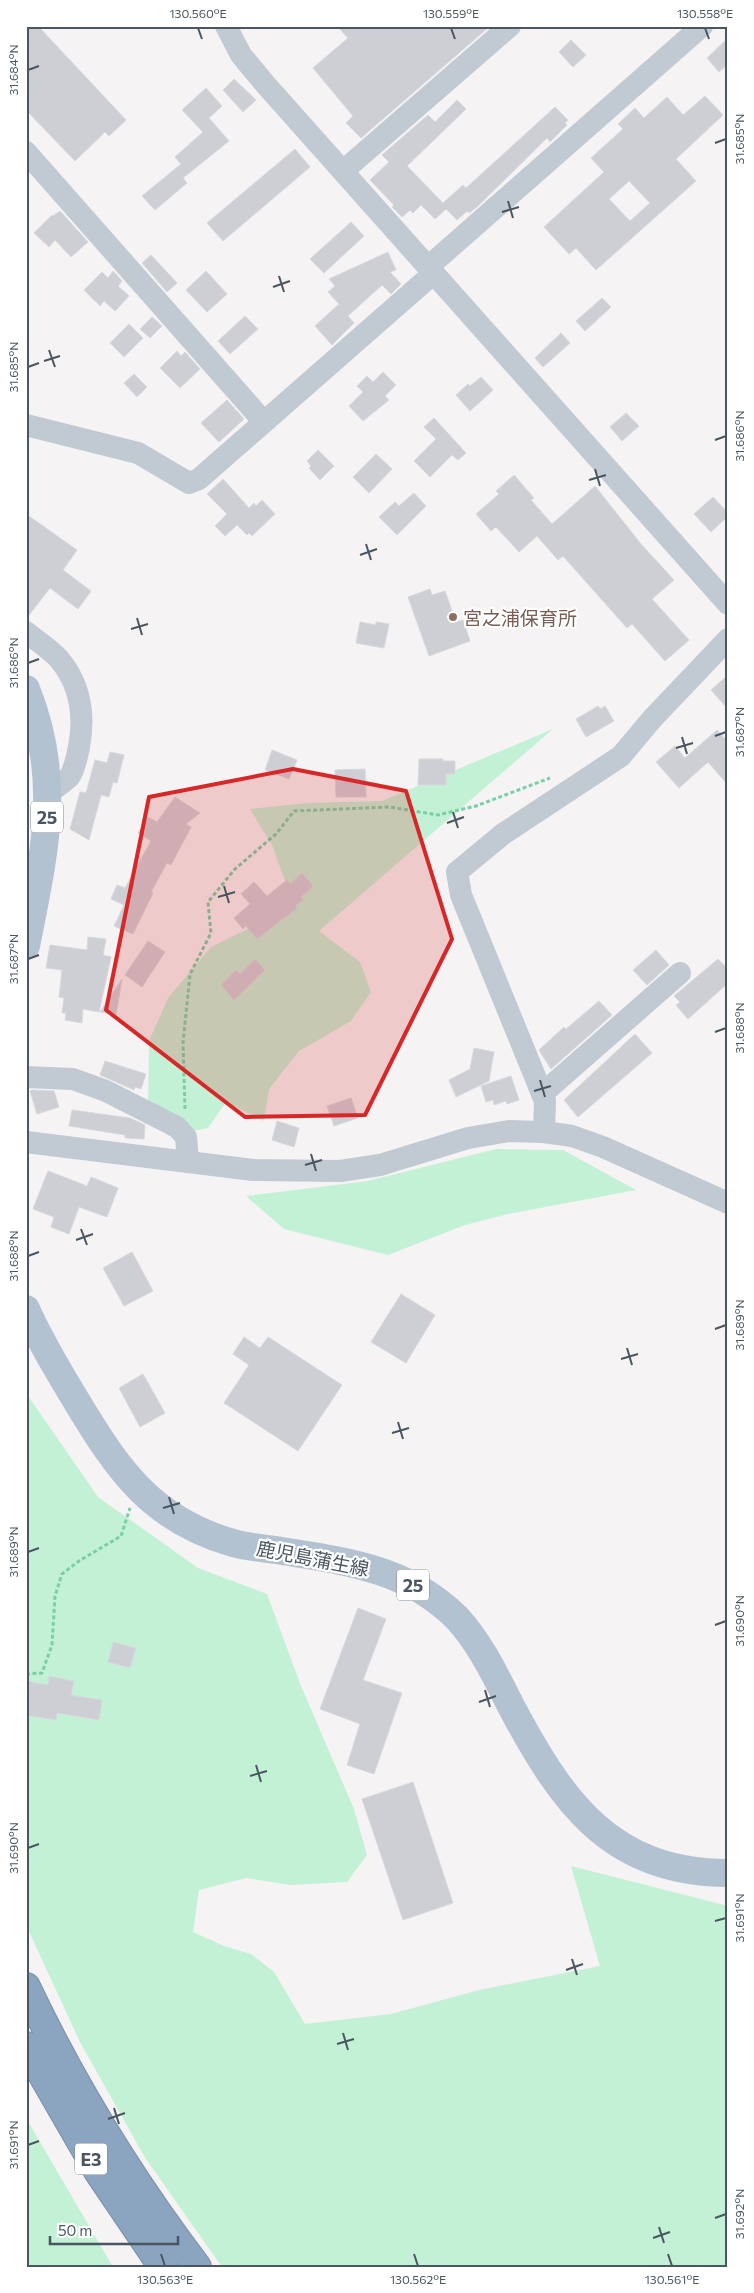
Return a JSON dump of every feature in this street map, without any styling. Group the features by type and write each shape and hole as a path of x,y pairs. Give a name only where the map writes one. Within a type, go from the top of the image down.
{"highway":[{"name":"E3","path":"26,1988 55,2045 120,2158 197,2267"},
{"name":"E3","path":"26,2046 98,2171 163,2267"}],"main road":[{"name":"25","path":"26,689 39,725 47,762 48,793 43,861 26,946"},
{"name":"鹿児島蒲生線","path":"26,1309 52,1361 97,1434 136,1488 165,1512 198,1531 234,1543 371,1567 416,1586 435,1599 468,1631 484,1654 521,1726 566,1797 584,1818 613,1842 638,1856 671,1866 728,1873"}],"street":[{"path":"226,26 241,55 728,604"},
{"path":"343,171 510,26"},
{"path":"26,425 138,453 189,483 199,478 264,422 702,26"},
{"path":"26,152 264,422"},
{"path":"26,632 58,658 63,665 78,691 82,711 77,760 69,776 48,793"},
{"path":"544,1132 545,1101 461,895 457,872 503,834 621,756 652,719 728,639"},
{"path":"542,1094 680,973"},
{"path":"26,1077 73,1079 106,1091 177,1127 186,1137 188,1162"},
{"path":"26,1142 253,1170 340,1171 380,1165 468,1138 509,1131 544,1132 572,1136 603,1147 728,1203"}],"path":[{"path":"186,1137 183,1043 190,974 211,933 208,902 235,869 276,834 294,811 390,807 438,815 476,806 557,776"},
{"path":"26,1674 42,1673 52,1645 55,1596 62,1574 79,1561 121,1536 136,1488"}],"highlighted area":[{"path":"293,769 406,791 452,939 365,1115 245,1117 106,1010 149,797"}],"green space":[{"path":"553,729 319,931 360,962 371,992 351,1021 299,1051 269,1089 264,1121 226,1102 208,1128 169,1136 148,1117 149,1041 168,998 211,947 264,921 291,897 272,845 250,809 308,803 382,801"},
{"path":"496,1149 563,1150 636,1190 508,1214 465,1225 388,1255 284,1229 246,1196 368,1181"},
{"path":"26,1393 98,1497 198,1568 267,1594 301,1686 354,1809 367,1855 347,1882 290,1885 246,1878 199,1890 193,1932 224,1946 251,1954 274,1972 305,2024 391,2014 479,1990 600,1966 571,1866 728,1906 728,2267 222,2267 144,2156 80,2042 26,1925"},
{"path":"26,2118 113,2267 26,2267"}],"building":[{"path":"26,26 38,26 126,120 109,136 105,132 75,161 26,110"},
{"path":"337,26 490,26 361,138 346,123 353,116 313,68 348,38"},
{"path":"728,38 728,64 719,72 707,58"},
{"path":"571,40 586,55 573,67 559,52"},
{"path":"234,79 256,100 243,112 223,90"},
{"path":"206,88 222,106 209,118 229,141 183,178 187,183 155,210 142,196 181,164 175,157 203,132 182,110"},
{"path":"705,96 723,115 676,159 696,181 596,270 576,248 569,254 544,227 604,172 591,158 623,129 618,124 635,108 644,118 667,97 683,115","holes":["629,181 650,203 630,221 609,199"]},
{"path":"457,100 466,109 407,166 443,203 463,185 466,188 555,107 568,120 565,123 567,125 550,142 547,138 477,207 469,213 467,211 457,220 446,209 435,219 421,205 413,213 410,210 402,217 392,207 394,205 370,180 389,162 382,155 428,115 435,122"},
{"path":"295,149 310,167 223,241 207,223"},
{"path":"60,211 88,242 71,257 55,240 49,247 34,233 52,215"},
{"path":"351,222 364,236 324,273 310,259"},
{"path":"388,252 396,270 390,272 401,284 391,294 382,285 348,316 354,323 332,345 315,326 339,304 328,292 335,286 329,279"},
{"path":"151,255 177,283 167,292 142,263"},
{"path":"113,271 122,281 118,286 129,296 115,311 104,301 100,306 84,290 102,272 108,278"},
{"path":"206,271 227,294 207,312 186,290"},
{"path":"602,298 611,307 585,331 576,321"},
{"path":"245,316 258,329 230,354 218,341"},
{"path":"152,317 162,326 150,338 140,329"},
{"path":"129,324 143,338 124,357 110,343"},
{"path":"561,333 570,343 543,367 535,358"},
{"path":"177,351 181,356 185,352 200,369 180,388 160,368"},
{"path":"383,372 396,385 385,396 389,400 363,421 349,406 363,392 357,386 367,376 373,382"},
{"path":"134,374 147,387 137,397 124,383"},
{"path":"481,377 493,390 470,411 456,395 468,384 470,386"},
{"path":"227,400 244,419 219,442 201,423"},
{"path":"626,413 639,426 622,441 610,427"},
{"path":"434,418 466,453 458,460 452,455 430,477 414,461 436,439 424,427"},
{"path":"318,450 334,466 320,480 309,468 311,466 307,461"},
{"path":"376,454 392,469 369,493 353,477"},
{"path":"514,475 534,498 531,500 552,524 595,486 641,544 674,580 652,599 689,640 665,661 632,624 627,628 563,556 558,560 537,536 519,552 496,527 491,531 476,514 499,494 496,491"},
{"path":"223,479 249,508 254,503 256,506 262,500 275,514 252,536 249,533 247,535 237,525 225,536 215,526 227,514 207,494"},
{"path":"414,493 426,506 397,535 379,517 395,502 399,506"},
{"path":"713,497 728,513 728,516 711,532 694,514"},
{"path":"26,514 77,550 63,570 91,591 78,609 50,588 26,619"},
{"path":"430,589 432,595 445,591 456,622 463,620 470,641 429,656 408,597"},
{"path":"360,622 376,625 376,622 389,624 384,648 356,643"},
{"path":"728,675 728,709 711,690"},
{"path":"598,706 600,709 605,706 614,721 586,737 576,719"},
{"path":"717,730 728,742 728,785 708,762 679,788 656,762 675,746 685,758"},
{"path":"272,750 297,760 289,779 265,770"},
{"path":"110,752 124,755 117,783 113,782 109,797 101,795 89,840 70,829 80,792 86,793 95,760 107,763"},
{"path":"419,759 455,761 455,774 446,774 446,785 418,785"},
{"path":"365,769 366,797 336,797 335,770"},
{"path":"175,797 200,813 186,824 191,827 171,865 167,863 151,892 153,893 133,934 114,926 124,905 111,899 117,885 125,888 151,841 138,833 148,817 157,822"},
{"path":"302,873 313,886 301,897 303,900 295,906 297,908 257,939 246,926 243,929 234,918 250,904 241,894 254,882 267,896 287,880 290,884"},
{"path":"88,937 106,939 103,955 111,957 99,1012 83,1009 82,1023 65,1020 66,1013 62,1013 64,998 59,997 62,970 46,968 50,945 87,950"},
{"path":"148,941 165,952 142,987 125,975"},
{"path":"656,950 669,965 647,985 633,970"},
{"path":"255,959 265,970 234,1000 221,985 236,970 240,974"},
{"path":"718,959 728,969 728,983 688,1019 676,1005 680,1002 674,996"},
{"path":"122,979 116,1015 100,1012"},
{"path":"599,1001 612,1015 551,1069 539,1050 564,1027 566,1029"},
{"path":"635,1034 652,1053 578,1117 564,1100"},
{"path":"474,1048 494,1052 489,1081 456,1097 449,1080 470,1069"},
{"path":"105,1061 146,1074 141,1089 135,1087 134,1090 100,1075"},
{"path":"511,1076 519,1100 507,1104 506,1101 494,1105 493,1100 486,1102 481,1086"},
{"path":"30,1091 54,1091 59,1107 37,1114"},
{"path":"351,1098 358,1118 334,1126 327,1106"},
{"path":"72,1110 130,1118 145,1125 144,1139 125,1138 125,1135 69,1126"},
{"path":"277,1121 299,1128 294,1147 272,1140"},
{"path":"48,1171 87,1186 91,1177 118,1188 107,1217 79,1207 69,1234 51,1227 54,1217 33,1209"},
{"path":"132,1252 153,1291 124,1306 103,1268"},
{"path":"401,1294 435,1315 406,1363 371,1342"},
{"path":"244,1337 260,1348 268,1337 342,1385 298,1451 224,1403 249,1365 233,1354"},
{"path":"143,1374 165,1413 140,1427 119,1388"},
{"path":"358,1608 386,1619 363,1680 402,1693 374,1774 347,1765 360,1724 320,1709"},
{"path":"113,1642 136,1648 130,1668 108,1662"},
{"path":"49,1676 74,1681 71,1695 102,1700 99,1720 57,1713 56,1720 26,1715 26,1681 48,1685"},
{"path":"413,1782 453,1903 403,1920 362,1799"}],"place":[{"name":"宮之浦保育所","path":"453,617"}]}
